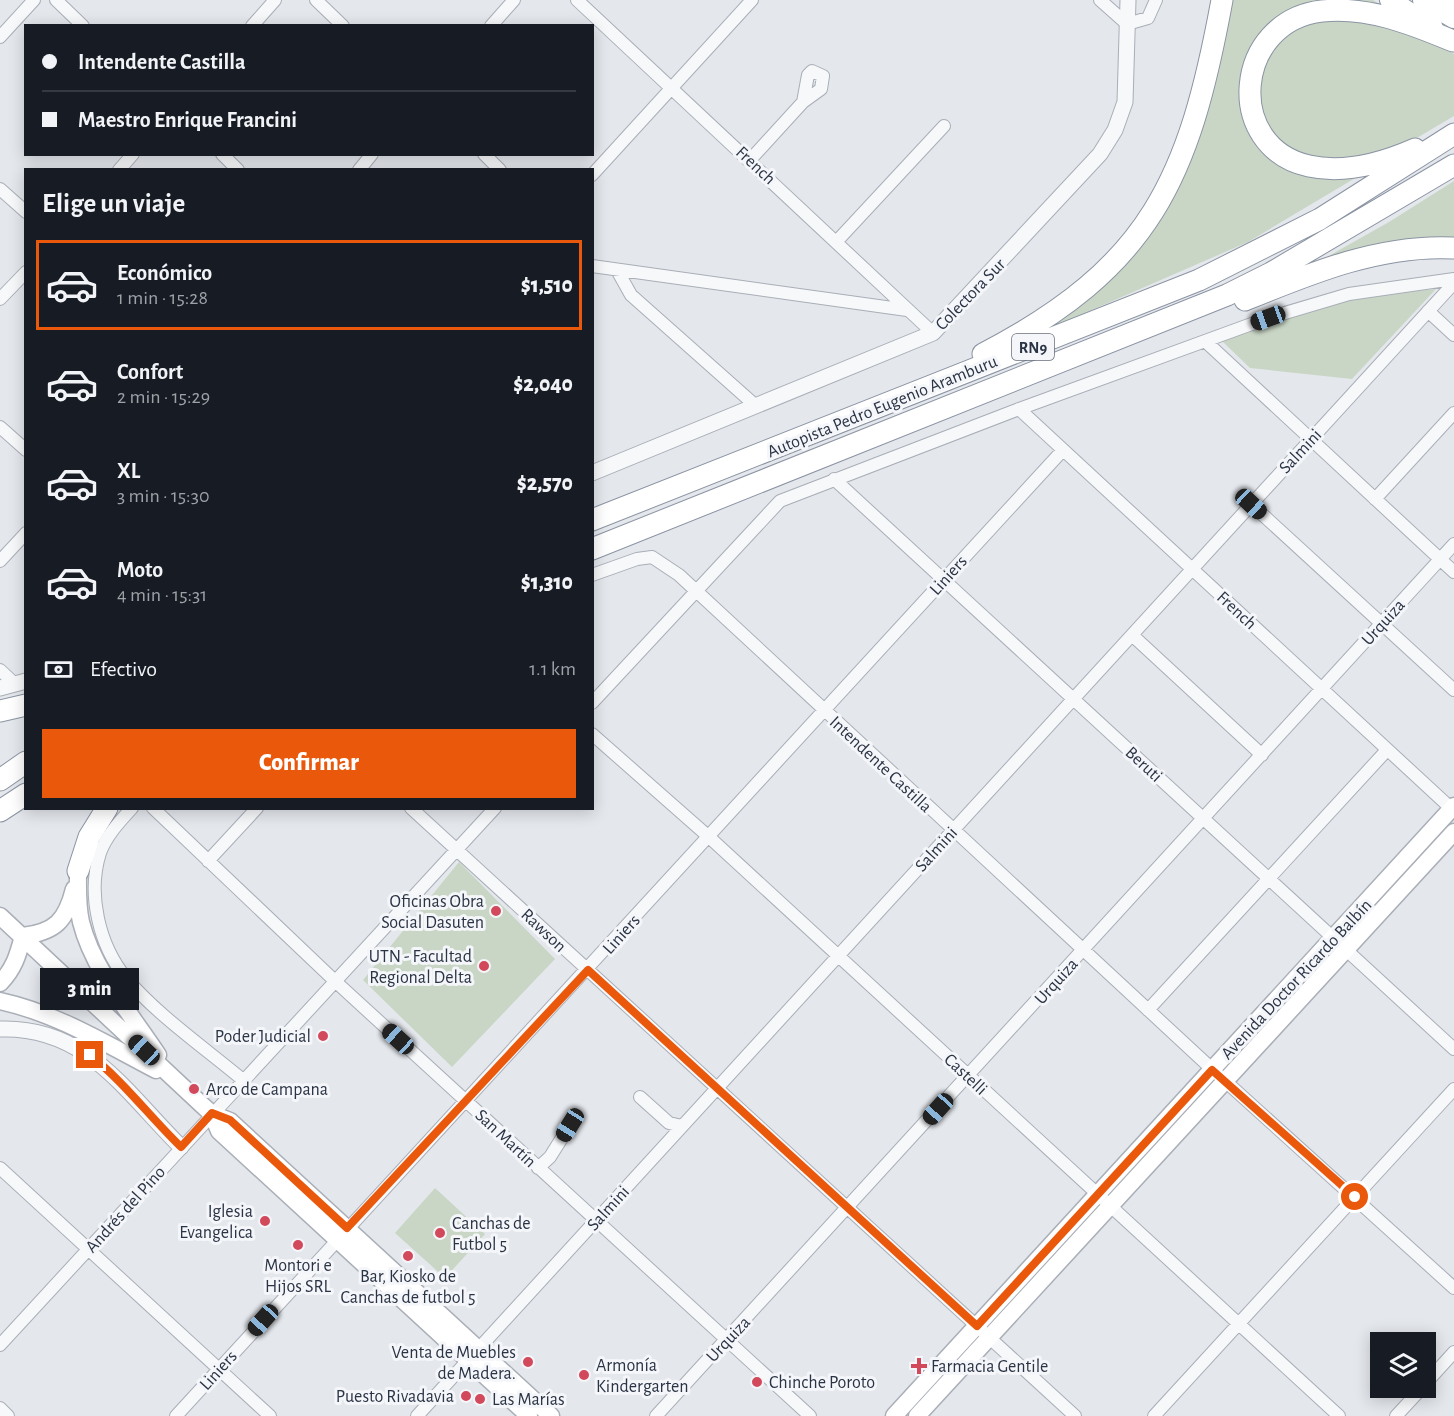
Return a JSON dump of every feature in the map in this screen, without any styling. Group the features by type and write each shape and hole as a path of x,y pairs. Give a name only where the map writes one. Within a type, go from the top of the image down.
{"highway":[{"path":"850,419 1039,323 1084,291 1126,251 1170,184 1182,158 1203,92 1222,0"},
{"path":"1390,0 1454,41"},
{"path":"1423,0 1454,18"},
{"path":"1449,0 1454,5"},
{"path":"1454,41 1418,26 1376,14 1339,10 1308,14 1283,25 1264,44 1252,68 1249,90 1254,117 1265,137 1289,158 1309,166 1337,169 1378,162 1396,157 1454,132"},
{"name":"Autopista Pedro Eugenio Aramburu","path":"594,519 1235,264 1351,201 1454,132"},
{"name":"Autopista Pedro Eugenio Aramburu","path":"594,548 1183,314 1271,273 1454,165"},
{"path":"1183,314 1242,302 1324,268 1365,258 1404,250 1454,248"},
{"path":"0,711 24,705"},
{"path":"0,780 24,763"},
{"path":"0,811 24,795"},
{"path":"78,871 89,837 106,810"}],"main road":[{"name":"Avenida Doctor Ricardo Balbín","path":"917,1416 990,1338 1104,1200 1339,944 1453,809"},
{"name":"Avenida Doctor Ricardo Balbín","path":"1339,944 1454,832"},
{"path":"23,936 43,933 63,917 78,871"},
{"path":"78,871 81,920 92,952 176,1080"},
{"path":"0,916 212,1113 230,1120 342,1234 473,1355 551,1416"},
{"path":"0,983 14,966 23,936"},
{"path":"0,1001 18,1005 75,1027 176,1080"},
{"name":"Avenida Doctor Ricardo Balbín","path":"894,1416 977,1326 1104,1200"},
{"path":"473,1355 529,1416"}],"street":[{"path":"0,37 34,0"},
{"path":"56,0 81,24"},
{"path":"254,24 275,0"},
{"path":"316,0 341,24"},
{"path":"492,24 514,0"},
{"name":"French","path":"577,0 933,333"},
{"path":"594,173 752,0"},
{"path":"1100,0 1127,24 1148,18 1156,0"},
{"name":"Colectora Sur","path":"594,472 933,333 1100,154 1115,130 1125,102 1128,0"},
{"path":"750,160 803,102"},
{"path":"837,241 944,126"},
{"path":"121,168 131,156"},
{"path":"224,156 236,168"},
{"path":"360,168 370,156"},
{"path":"486,156 498,168"},
{"path":"0,189 24,210"},
{"path":"594,266 907,310"},
{"path":"617,270 631,296 756,406"},
{"path":"0,299 24,274"},
{"path":"594,700 695,589 780,501 1019,409 1268,318 1348,294 1454,281"},
{"name":"Salmini","path":"417,1416 1454,281"},
{"path":"1428,311 1454,335"},
{"path":"1205,341 1454,572"},
{"name":"French","path":"1019,409 1453,809"},
{"path":"1375,499 1454,413"},
{"path":"0,427 24,448"},
{"name":"Liniers","path":"176,1416 465,1100 588,970 1063,450"},
{"name":"Beruti","path":"834,479 1454,1049"},
{"path":"1251,504 1454,690"},
{"path":"0,561 24,535"},
{"name":"Urquiza","path":"656,1416 1454,544"},
{"name":"Intendente Castilla","path":"594,574 637,559 652,557 665,563 1148,1010 1454,1288"},
{"path":"1132,634 1262,755"},
{"path":"0,670 21,683"},
{"path":"0,688 21,683"},
{"name":"Castelli","path":"594,736 709,837 1339,1416"},
{"path":"1148,1010 1387,750"},
{"path":"130,810 110,833 101,852 96,872 95,893 105,940 113,959 136,989 243,1080"},
{"name":"San Martín","path":"155,810 336,982 810,1416"},
{"path":"208,861 255,810"},
{"name":"Rawson","path":"413,810 1074,1416"},
{"name":"Andrés del Pino","path":"0,1345 493,810"},
{"path":"0,1029 51,1035 90,1055 111,1072 145,1112 181,1147"},
{"path":"1154,1416 1454,1089"},
{"path":"640,1097 669,1123 682,1126"},
{"path":"538,1168 550,1157 570,1125"},
{"path":"0,1168 270,1416"},
{"path":"1436,1372 1454,1352"},
{"path":"1396,1416 1413,1398"},
{"path":"0,1408 9,1416"}],"green space":[{"path":"1226,0 1373,0 1386,9 1355,3 1253,46 1262,145 1367,171 1248,242 1023,340 1156,215"},
{"path":"1329,15 1406,29 1454,54 1454,116 1415,139 1376,154 1321,161 1292,150 1268,131 1255,93 1273,40"},
{"path":"1454,181 1454,243 1318,262 1389,222"},
{"path":"1436,289 1352,379 1250,368 1222,341 1270,321 1349,297"},
{"path":"1449,822 1452,825 1345,938 1344,936"},
{"name":"UTN - Facultad Regional Delta","path":"459,862 555,959 452,1067 363,980"},
{"path":"1328,952 1331,955 1227,1070 1224,1069"},
{"name":"Canchas de Futbol 5","path":"435,1188 485,1234 445,1278 395,1233"}],"place":[{"name":"Oficinas Obra Social Dasuten","path":"496,911"},
{"name":"UTN - Facultad Regional Delta","path":"484,966"},
{"name":"Poder Judicial","path":"323,1036"},
{"name":"Arco de Campana","path":"194,1089"},
{"name":"Iglesia Evangelica","path":"265,1221"},
{"name":"Canchas de Futbol 5","path":"440,1233"},
{"name":"Montori e Hijos SRL","path":"298,1245"},
{"name":"Bar, Kiosko de Canchas de futbol 5","path":"408,1256"},
{"name":"Venta de Muebles de Madera.","path":"528,1362"},
{"name":"Farmacia Gentile","path":"919,1366"},
{"name":"Armonía Kindergarten","path":"584,1375"},
{"name":"Chinche Poroto","path":"757,1382"},
{"name":"Puesto Rivadavia","path":"466,1396"},
{"name":"Las Marías","path":"480,1399"}],"route":[{"path":"90,1055 111,1072 145,1112 181,1147 212,1113 230,1120 347,1228 588,970 977,1326 1212,1070 1226,1079 1355,1197"}]}
